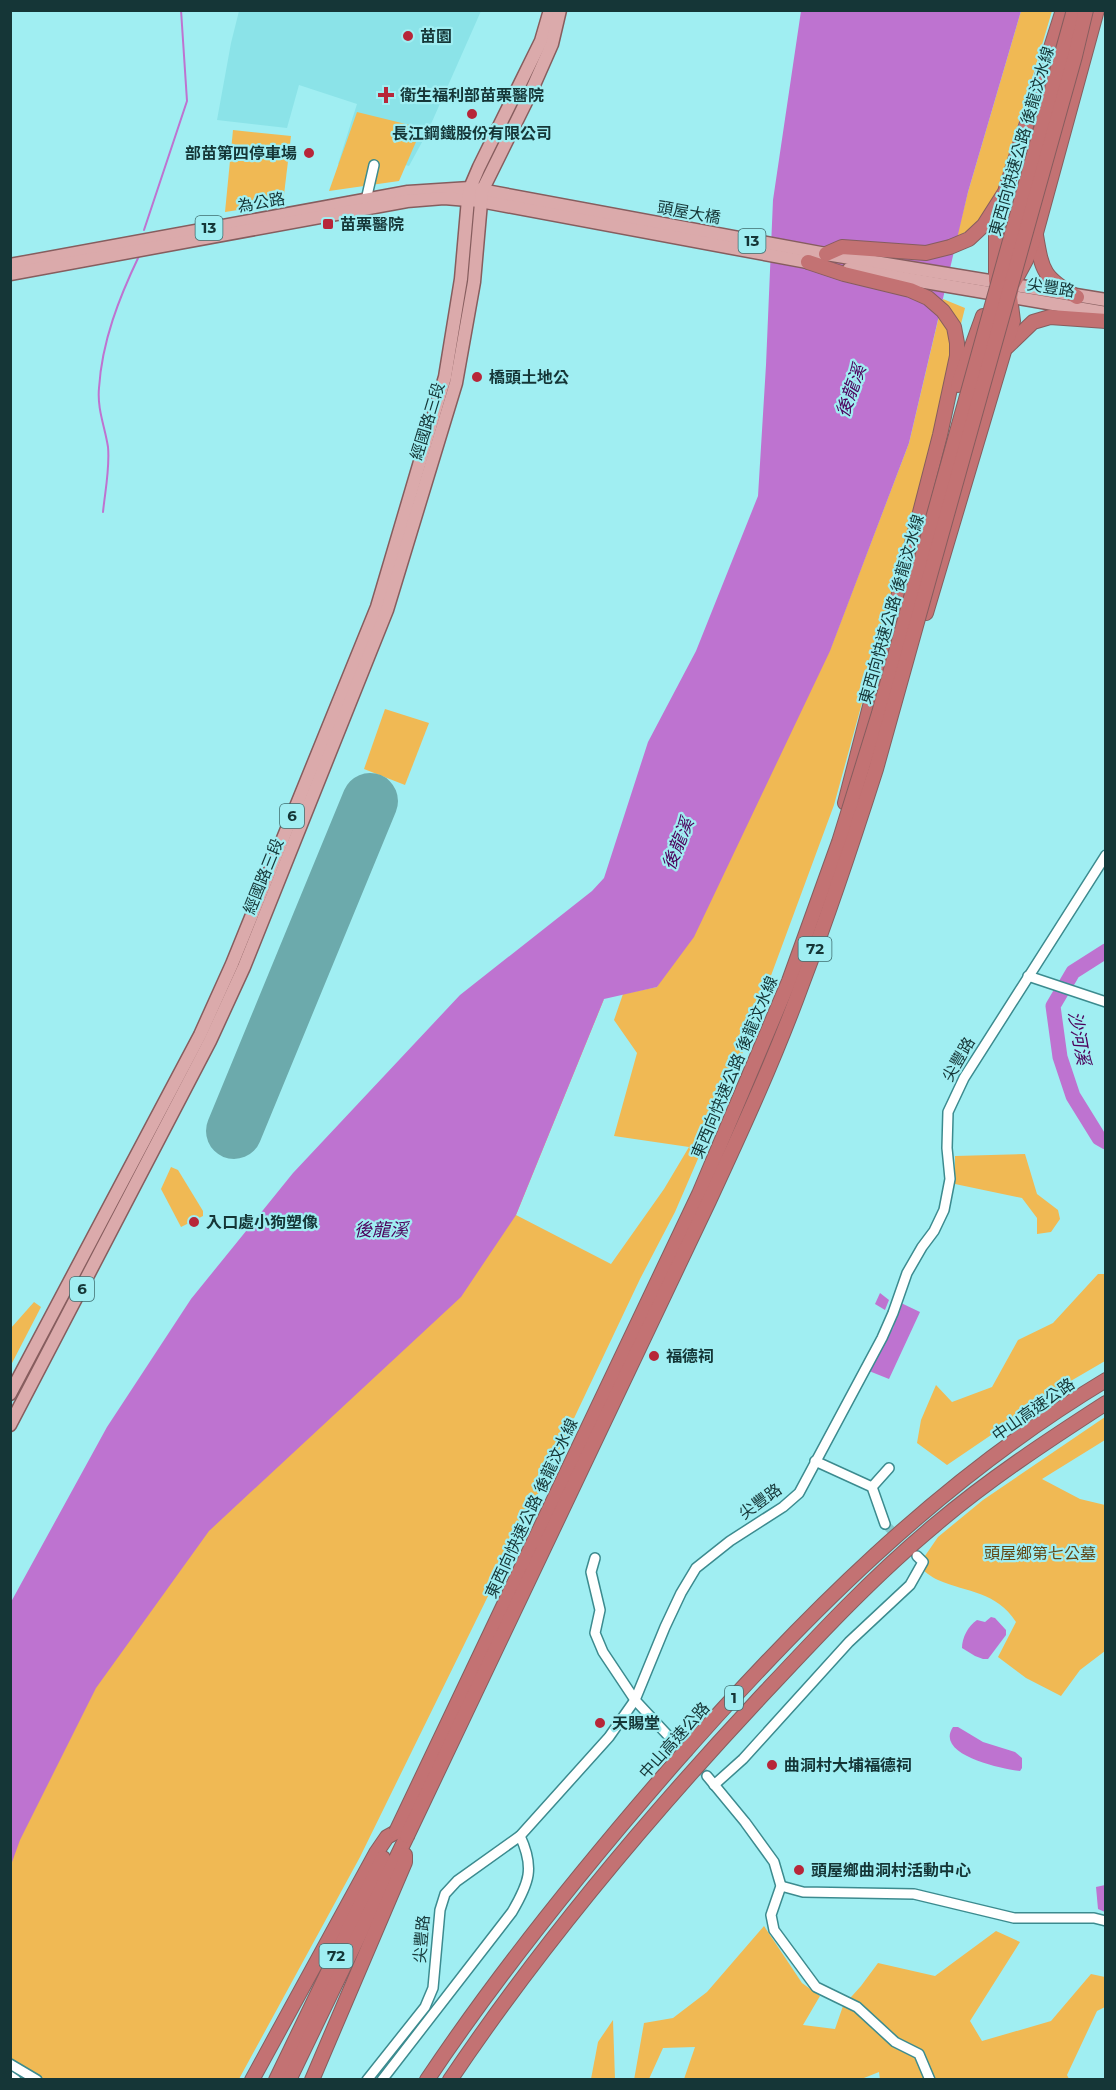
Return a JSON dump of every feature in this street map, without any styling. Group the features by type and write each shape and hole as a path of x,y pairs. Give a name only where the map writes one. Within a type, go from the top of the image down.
{"highway":[{"path":"940,435 975,338 988,288 1005,192 1063,10"},
{"name":"東西向快速公路 後龍汶水線","path":"289,2079 699,1194 789,981 838,842 882,701 1074,10"},
{"name":"東西向快速公路 後龍汶水線","path":"276,2079 402,1834 744,1125 806,975 844,869 876,769 1086,10"},
{"path":"876,769 890,739 1013,321 1011,292 1036,233 1097,10"},
{"path":"826,254 842,247 926,253 950,247 969,239 984,225 1005,192"},
{"path":"1036,233 1043,269 1055,284 1077,297"},
{"path":"808,262 844,274 910,290 928,298 943,311 954,327 957,356 940,435 845,801 838,842"},
{"path":"1005,348 1033,322 1050,317 1106,321"},
{"name":"中山高速公路","path":"427,2079 526,1942 615,1832 787,1641 848,1580 923,1511 1040,1423 1106,1380"},
{"name":"中山高速公路","path":"450,2079 542,1953 630,1844 715,1746 800,1654 854,1599 936,1524 1051,1438 1106,1403"},
{"path":"252,2079 376,1853 387,1837 402,1834 405,1862 312,2079"}],"main road":[{"name":"6","path":"475,195 541,41 550,10"},
{"name":"6","path":"475,195 530,94 552,44 560,10"},
{"name":"為公路","path":"10,274 367,204 408,192 475,195"},
{"name":"頭屋大橋","path":"475,195 826,254 988,288"},
{"name":"經國路三段","path":"10,1394 200,1035 232,964 377,607 445,377 475,195"},
{"name":"經國路三段","path":"10,1425 210,1041 244,967 387,610 456,382 474,282 475,195"},
{"name":"頭屋大橋","path":"519,203 808,262 988,288"},
{"name":"為公路","path":"10,265 367,204"},
{"name":"尖豐路","path":"988,288 1106,313"},
{"name":"尖豐路","path":"1011,292 1106,300"}],"street":[{"path":"367,204 374,165"},
{"name":"尖豐路","path":"367,2079 425,2007 432,1988 440,1910 445,1894 457,1881 520,1836 609,1737 635,1700 665,1627 696,1568 730,1541 783,1507 799,1493 882,1338 907,1273 934,1231 944,1210 950,1179 947,1148 948,1112 964,1078 1106,855"},
{"path":"1028,976 1106,1002"},
{"path":"815,1461 872,1487 885,1524"},
{"path":"872,1487 889,1468"},
{"path":"714,1785 743,1759 849,1642 910,1585 923,1562 917,1556"},
{"path":"595,1558 591,1572 600,1610 596,1633 603,1652 635,1700 674,1742"},
{"path":"706,1776 745,1822 774,1862 781,1886 771,1915 774,1930 816,1987 857,2007 872,2018 895,2042 919,2054 930,2079"},
{"path":"382,2079 512,1912 530,1875 527,1851 520,1836"},
{"path":"781,1886 803,1892 914,1894 1014,1918 1094,1918 1106,1921"},
{"path":"10,2064 37,2079"},
{"path":"10,2076 16,2079"}],"shaded area":[{"name":"衛生福利部苗栗醫院","path":"239,11 481,11 427,133 409,166 381,158 365,170 338,164 357,104 299,85 287,128 217,120"}],"green space":[{"path":"1021,11 1052,11 1001,183 975,228 957,236 968,192"},
{"path":"357,112 422,128 399,181 329,191"},
{"path":"233,130 291,136 283,203 225,212"},
{"path":"943,299 965,308 905,546 834,805 735,1073 675,1212 640,1279 541,1488 360,1857 239,2079 11,2080 10,1726 604,999 516,1215 611,1264 664,1189 689,1147 614,1136 637,1053 614,1020 623,994 657,987 830,650 909,443"},
{"path":"385,709 429,723 405,785 364,769"},
{"path":"1025,1154 1037,1194 1058,1210 1060,1219 1051,1232 1037,1234 1037,1218 1022,1198 955,1184 955,1156"},
{"path":"171,1167 178,1170 203,1211 203,1216 181,1227 161,1189"},
{"path":"1098,1274 1105,1274 1105,1361 1069,1382 947,1465 917,1443 921,1420 936,1385 952,1402 992,1387 1018,1340 1053,1323"},
{"path":"34,1302 41,1307 11,1365 11,1328"},
{"name":"頭屋鄉第七公墓","path":"1105,1417 1105,1440 1042,1479 1080,1499 1105,1505 1105,1651 1080,1670 1061,1696 1026,1678 998,1657 1016,1622 1000,1604 981,1594 938,1580 918,1566 938,1537 983,1500"},
{"path":"764,1926 802,1983 820,1996 803,2025 835,2029 843,2006 878,1963 935,1976 996,1931 1020,1942 970,2021 982,2041 1051,2021 1091,1974 1105,1977 1105,2007 1097,2011 1067,2075 1069,2079 880,2080 879,2072 859,2080 684,2079 695,2047 663,2048 649,2079 634,2080 644,2023 673,2018 707,1992"},
{"path":"613,2020 615,2079 591,2079 598,2042"}],"water":[{"name":"後龍溪","path":"801,11 1021,11 968,192 909,443 830,651 694,937 657,987 604,999 516,1215 461,1297 209,1531 96,1688 20,1840 11,1865 11,1602 107,1427 191,1299 293,1173 460,995 592,891 604,878 648,742 696,651 758,496 773,200"},
{"path":"880,1293 889,1300 885,1310 875,1304"},
{"path":"901,1303 920,1312 889,1379 869,1371 893,1328"},
{"path":"991,1617 995,1618 1006,1630 1006,1635 988,1659 983,1659 962,1648 962,1644 971,1625 977,1620 985,1622"},
{"path":"953,1727 958,1727 983,1742 1015,1752 1022,1758 1022,1768 1020,1771 986,1764 961,1753 953,1745 950,1737"},
{"path":"1106,1885 1105,1912 1098,1909 1096,1887"}],"waterway":[{"path":"144,230 187,101 181,10"},
{"path":"103,512 108,472 108,447 99,403 101,371 113,320 139,256"},
{"name":"沙河溪","path":"1106,951 1073,972 1053,1006 1060,1057 1073,1096 1099,1138 1106,1142"}],"runway":[{"path":"234,1131 370,801"}],"tunnel":[{"path":"885,1524 911,1550"},
{"path":"674,1742 707,1776"}],"place":[{"name":"苗園","path":"408,36"},
{"name":"衛生福利部苗栗醫院","path":"386,95"},
{"name":"長江鋼鐵股份有限公司","path":"472,114"},
{"name":"部苗第四停車場","path":"309,153"},
{"name":"苗栗醫院","path":"328,224"},
{"name":"橋頭土地公","path":"477,377"},
{"name":"入口處小狗塑像","path":"194,1222"},
{"name":"福德祠","path":"654,1356"},
{"name":"天賜堂","path":"600,1723"},
{"name":"曲洞村大埔福德祠","path":"772,1765"},
{"name":"頭屋鄉曲洞村活動中心","path":"799,1870"}]}
